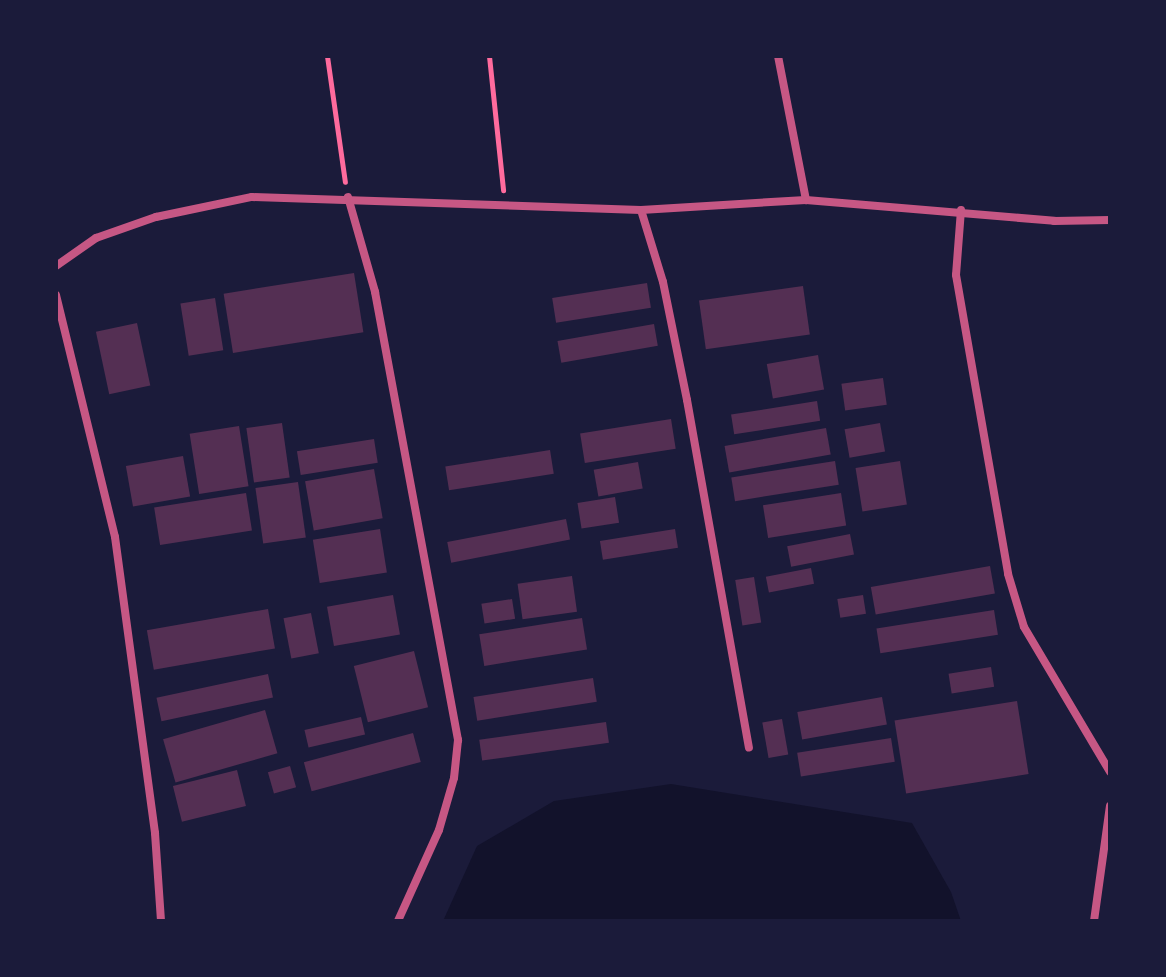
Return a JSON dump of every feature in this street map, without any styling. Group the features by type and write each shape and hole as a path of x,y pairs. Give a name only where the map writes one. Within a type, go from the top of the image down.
{"street":[{"path":"778,56 806,200"},
{"path":"56,266 96,238 156,217 252,197 348,197 641,210 806,200 961,210 1054,221 1110,220"},
{"path":"348,197 375,292 458,740 454,778 439,830 398,921"},
{"path":"641,210 663,282 687,400 749,748"},
{"path":"961,210 956,275 1008,574 1024,627 1110,772"},
{"path":"56,295 115,537 155,833 161,921"},
{"path":"1094,921 1110,806"}],"path":[{"path":"327,56 348,197"},
{"path":"489,56 505,204"}],"shaded area":[{"path":"671,784 912,823 951,892 961,921 443,921 477,846 554,801"}],"building":[{"path":"354,273 363,332 233,353 224,294"},
{"path":"647,283 651,308 556,323 552,298"},
{"path":"803,286 810,335 706,349 699,301"},
{"path":"215,298 223,350 189,356 180,303"},
{"path":"137,323 150,386 109,394 96,332"},
{"path":"654,324 658,346 561,363 557,341"},
{"path":"818,355 824,389 773,398 767,364"},
{"path":"883,378 887,405 845,411 841,384"},
{"path":"817,401 820,421 734,434 731,415"},
{"path":"671,419 676,449 585,463 580,433"},
{"path":"282,423 290,477 254,482 246,428"},
{"path":"880,423 885,452 850,458 845,429"},
{"path":"239,426 249,486 199,494 190,434"},
{"path":"826,428 831,455 729,472 725,446"},
{"path":"374,439 378,463 301,475 297,451"},
{"path":"550,450 554,474 449,490 445,467"},
{"path":"183,456 190,496 133,506 126,466"},
{"path":"835,461 839,485 735,501 731,477"},
{"path":"900,461 907,504 862,511 856,468"},
{"path":"638,462 643,489 598,496 594,470"},
{"path":"374,469 383,518 314,530 305,481"},
{"path":"298,482 306,537 263,543 255,488"},
{"path":"246,493 252,531 160,545 154,508"},
{"path":"841,493 846,526 768,538 763,505"},
{"path":"615,497 619,523 582,529 577,503"},
{"path":"566,519 570,540 451,563 447,542"},
{"path":"380,529 387,572 320,583 313,540"},
{"path":"675,529 678,548 603,560 600,541"},
{"path":"850,534 854,555 791,567 787,546"},
{"path":"990,566 995,594 876,615 871,587"},
{"path":"811,568 814,584 769,592 766,577"},
{"path":"572,576 577,612 523,619 518,584"},
{"path":"754,577 761,622 742,625 735,580"},
{"path":"393,595 400,634 334,646 327,607"},
{"path":"863,595 866,614 840,618 837,599"},
{"path":"512,599 515,619 485,624 481,604"},
{"path":"268,609 275,648 154,670 147,630"},
{"path":"994,610 998,635 880,653 876,629"},
{"path":"311,613 319,653 291,659 284,618"},
{"path":"582,618 587,650 484,666 479,634"},
{"path":"414,651 428,707 368,722 354,666"},
{"path":"991,667 994,687 952,693 949,674"},
{"path":"268,674 273,697 161,721 156,698"},
{"path":"593,678 597,702 477,721 473,697"},
{"path":"882,697 887,725 802,740 797,712"},
{"path":"1017,701 1029,774 906,793 895,720"},
{"path":"265,710 277,753 176,782 163,739"},
{"path":"361,717 365,735 309,748 304,730"},
{"path":"782,719 788,754 769,758 762,722"},
{"path":"606,722 609,743 482,761 479,740"},
{"path":"413,733 421,762 312,791 304,762"},
{"path":"891,738 895,762 801,777 797,753"},
{"path":"290,766 296,787 274,793 268,772"},
{"path":"237,770 246,806 182,822 173,786"}]}
